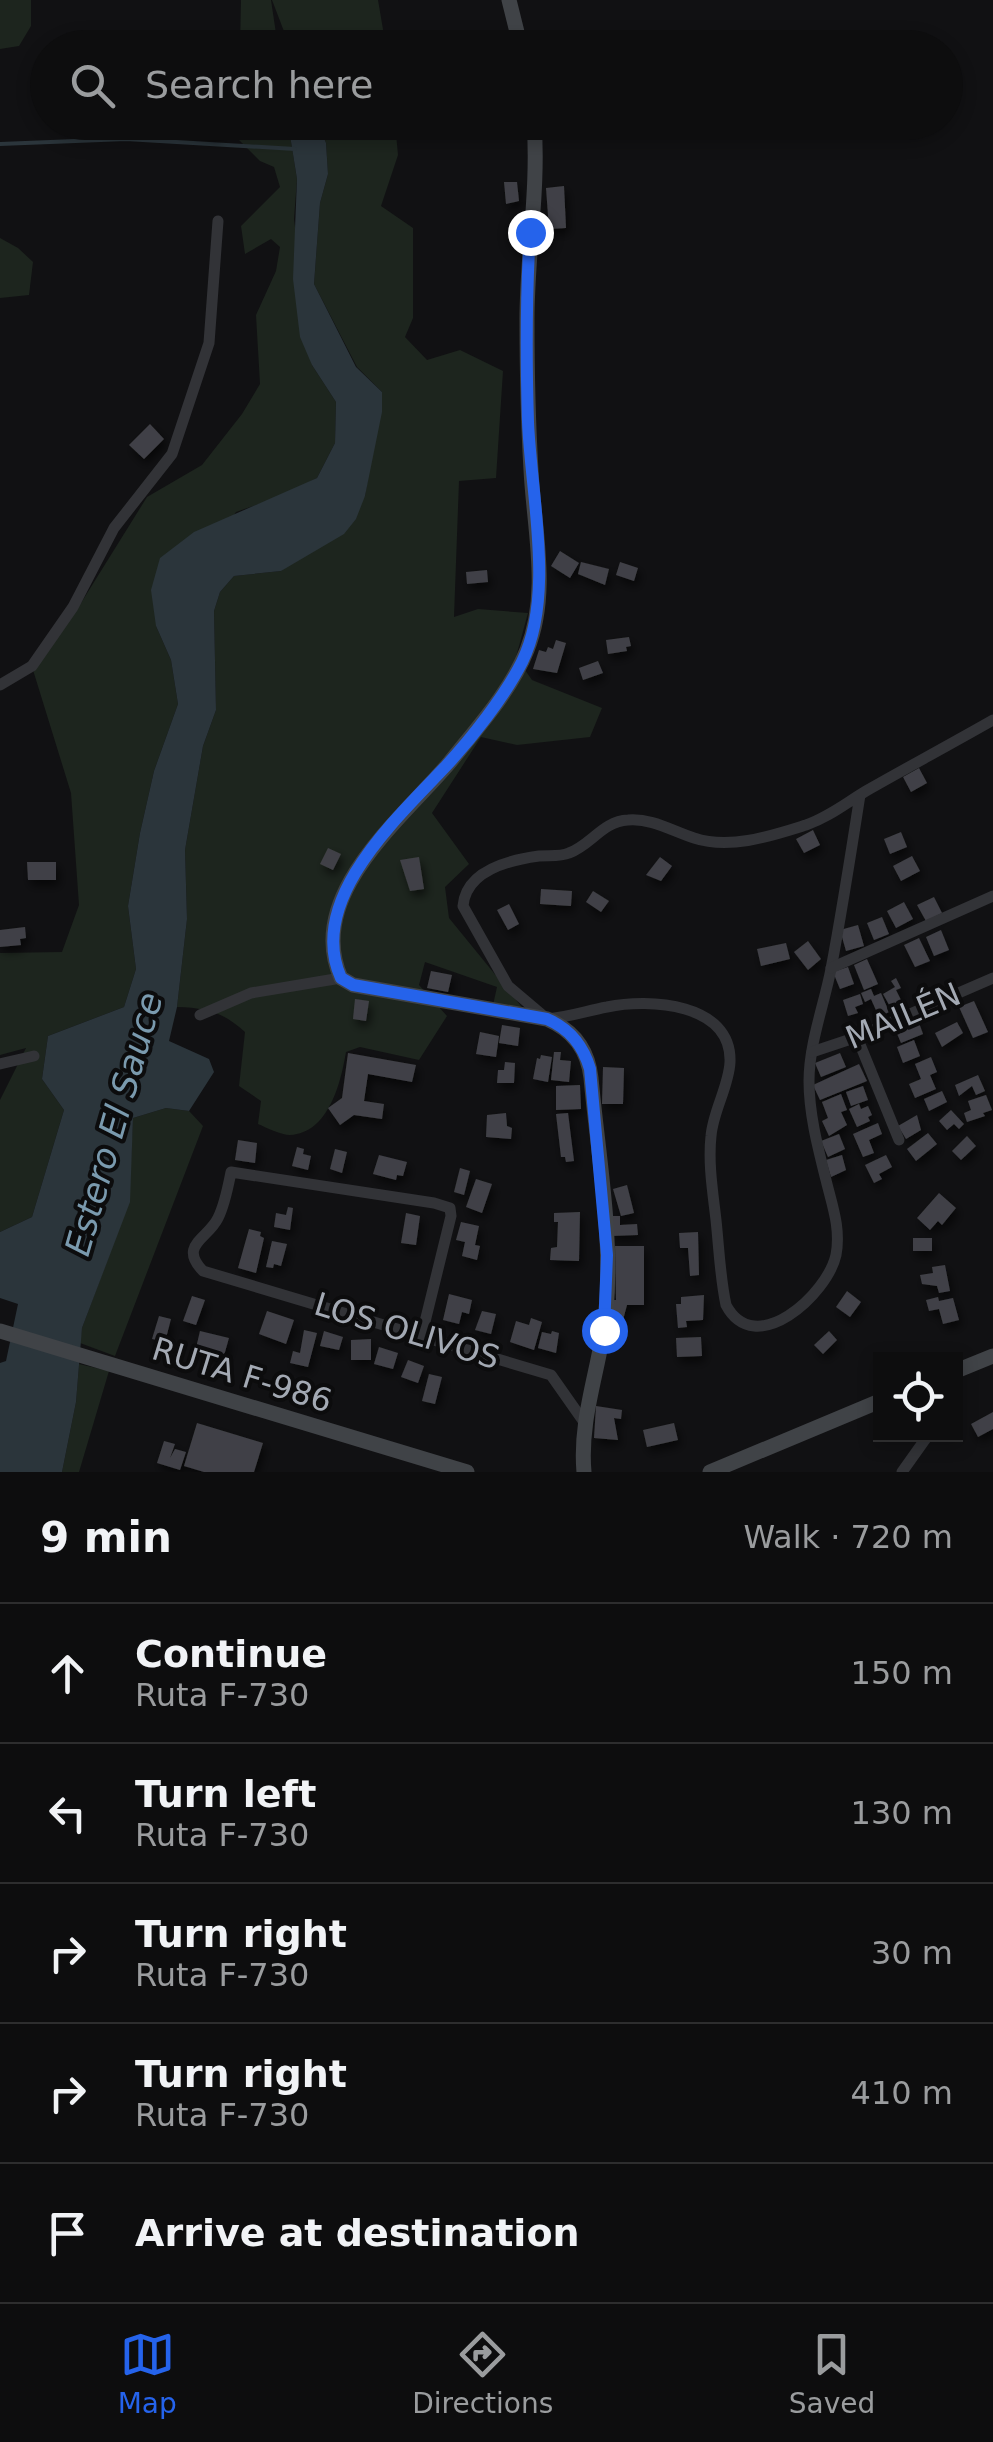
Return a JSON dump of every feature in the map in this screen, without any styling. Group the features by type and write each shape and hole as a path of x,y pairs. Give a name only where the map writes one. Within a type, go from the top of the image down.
{"street":[{"path":"509,0 516,30"},
{"path":"341,978 332,941 334,919 342,898 392,824 447,765 508,686 528,648 536,620 540,572 527,363 534,140"},
{"path":"0,685 32,666 74,607 114,528 172,454 209,344 218,221"},
{"path":"584,1472 584,1422 604,1330 608,1283 591,1078 580,1044 508,986 463,906 468,886 478,876 522,860 571,853 609,825 626,820 657,824 704,841 730,843 819,820 993,720"},
{"path":"200,1015 252,993 341,978 366,990 547,1019 580,1016 609,1006 652,1005 693,1011 708,1018 728,1044 730,1060 712,1122 710,1166 726,1304 733,1316 750,1326 776,1322 808,1301 825,1280 837,1251 837,1220 818,1152 809,1089 812,1052 831,968 860,795"},
{"path":"831,968 993,896"},
{"name":"MAILÉN","path":"812,1052 857,1037 993,978"},
{"path":"857,1037 900,1140"},
{"path":"0,1064 34,1056"},
{"name":"LOS OLIVOS","path":"422,1334 450,1208 231,1172 220,1214 194,1247 196,1263 207,1274 551,1375 584,1422"},
{"name":"RUTA F-986","path":"4,1332 467,1472"},
{"path":"963,1368 993,1356"},
{"path":"710,1472 873,1403"},
{"path":"902,1472 923,1442"}],"shaded area":[{"path":"0,0 31,0 31,26 19,46 0,49"},
{"path":"241,0 271,0 275,30 240,30"},
{"path":"272,0 378,0 383,30 283,30"},
{"path":"239,140 291,140 297,179 294,219 312,365 336,402 335,443 317,478 236,512 156,626 171,660 178,704 154,771 128,906 136,969 124,1007 48,1036 42,1079 64,1110 32,1217 0,1232 0,1100 26,1048 0,1055 0,953 62,952 79,905 71,793 33,670 81,603 147,497 202,465 260,384 256,315 276,271 280,247 271,239 245,254 241,226 280,187 274,167 260,161"},
{"path":"325,140 397,140 398,155 381,206 413,228 413,318 405,337 427,360 460,350 503,371 496,478 459,481 454,617 478,609 528,613 516,657 532,680 602,708 590,737 517,745 481,737 432,813 469,864 445,887 449,918 525,1011 493,1005 497,987 425,962 419,985 447,1016 419,1060 360,1047 346,1052 341,1077 324,1116 303,1132 290,1135 258,1124 261,1101 239,1086 245,1032 214,1012 177,1007 187,919 185,850 203,746 216,710 214,611 220,592 234,576 281,571 365,496 382,392 357,367 314,284 320,203 328,174"},
{"path":"0,238 33,262 29,295 0,298"},
{"path":"166,1108 189,1111 203,1126 115,1356 80,1343 82,1328 129,1202 133,1118"},
{"path":"79,1364 109,1371 79,1472 62,1472 76,1402"}],"water":[{"name":"Estero El Sauce","path":"291,140 325,140 328,174 320,203 314,284 356,367 382,392 382,412 365,496 356,519 344,534 281,571 234,576 220,592 214,611 216,710 203,746 185,850 187,919 169,1041 209,1059 214,1072 189,1111 166,1108 133,1118 130,1202 82,1328 76,1402 62,1472 0,1472 0,1363 6,1361 18,1304 0,1298 0,1232 32,1217 64,1110 42,1079 48,1036 124,1007 136,969 128,906 154,771 178,704 171,660 156,626 151,590 160,558 194,532 317,478 335,443 336,402 312,365 300,337 293,279 297,179"}],"building":[{"path":"504,182 517,182 519,201 506,204"},
{"path":"564,186 566,228 549,229 546,188"},
{"path":"150,424 164,439 144,459 129,445"},
{"path":"560,551 579,563 570,578 551,566"},
{"path":"581,562 609,569 605,585 578,574"},
{"path":"620,562 638,568 634,581 616,575"},
{"path":"487,570 488,582 467,584 466,572"},
{"path":"629,637 631,646 626,647 627,651 608,654 606,640"},
{"path":"556,640 566,643 557,673 533,669 539,650 553,649"},
{"path":"598,661 603,673 583,680 579,668"},
{"path":"919,768 927,783 911,792 903,777"},
{"path":"813,830 820,845 804,853 796,839"},
{"path":"901,832 907,847 890,854 884,839"},
{"path":"328,848 341,854 333,870 320,864"},
{"path":"912,856 920,871 901,881 893,866"},
{"path":"419,857 424,889 410,891 400,860"},
{"path":"660,857 672,866 661,881 646,875"},
{"path":"27,862 56,862 56,880 28,880"},
{"path":"541,889 572,891 571,906 540,904"},
{"path":"593,891 609,901 601,912 586,902"},
{"path":"934,897 942,913 926,921 917,905"},
{"path":"904,902 913,919 896,928 887,911"},
{"path":"509,904 519,924 508,930 497,910"},
{"path":"882,917 889,934 874,940 867,923"},
{"path":"858,925 864,946 846,951 840,930"},
{"path":"25,927 26,938 20,939 21,945 0,947 0,930"},
{"path":"941,930 949,950 934,956 926,937"},
{"path":"919,938 930,961 915,967 904,945"},
{"path":"808,941 821,959 808,970 794,952"},
{"path":"786,943 790,959 761,966 757,949"},
{"path":"867,959 878,984 864,990 854,965"},
{"path":"848,967 854,984 840,989 833,972"},
{"path":"431,971 452,975 448,992 427,988"},
{"path":"896,978 901,988 896,990 903,1004 892,1010 883,994 895,987 891,981"},
{"path":"871,989 874,996 881,993 889,1012 879,1017 871,999 865,1002 861,993"},
{"path":"860,994 863,1004 855,1007 858,1013 848,1016 843,1000"},
{"path":"355,999 369,1001 366,1021 353,1019"},
{"path":"974,1001 988,1032 973,1038 959,1007"},
{"path":"918,1020 923,1034 901,1043 895,1029"},
{"path":"957,1022 963,1033 942,1047 935,1033"},
{"path":"502,1025 520,1028 518,1046 499,1043"},
{"path":"480,1032 499,1036 496,1057 476,1054"},
{"path":"914,1040 920,1056 903,1063 897,1047"},
{"path":"554,1052 561,1052 560,1060 571,1061 569,1082 551,1080"},
{"path":"348,1053 416,1065 412,1082 368,1074 364,1101 384,1104 382,1119 354,1115 340,1125 328,1108 342,1098"},
{"path":"840,1053 846,1067 821,1077 815,1063"},
{"path":"541,1055 552,1057 548,1082 533,1079"},
{"path":"931,1057 937,1072 930,1075 936,1089 915,1098 909,1084 921,1079 915,1064"},
{"path":"505,1062 515,1063 514,1083 497,1083 498,1070 504,1070"},
{"path":"859,1064 867,1081 820,1100 813,1085"},
{"path":"603,1067 624,1068 623,1104 602,1104"},
{"path":"978,1075 985,1091 976,1095 972,1086 959,1096 955,1085"},
{"path":"580,1085 581,1109 556,1110 556,1086"},
{"path":"863,1086 868,1100 851,1106 846,1092"},
{"path":"942,1091 947,1102 929,1111 924,1099"},
{"path":"841,1094 847,1110 841,1112 847,1125 829,1136 822,1121 828,1118 822,1102"},
{"path":"986,1095 992,1110 967,1122 964,1113 971,1110 968,1101"},
{"path":"859,1104 861,1109 868,1106 872,1115 868,1117 870,1121 857,1127 849,1109"},
{"path":"951,1110 964,1124 959,1129 954,1124 947,1130 939,1121"},
{"path":"506,1113 507,1126 512,1128 511,1139 486,1137 487,1115"},
{"path":"568,1113 574,1161 566,1162 561,1157 556,1114"},
{"path":"917,1115 921,1130 906,1139 898,1126"},
{"path":"878,1123 882,1134 869,1140 874,1153 863,1157 853,1134"},
{"path":"928,1133 937,1144 916,1161 907,1149"},
{"path":"839,1134 845,1149 828,1157 821,1141"},
{"path":"967,1136 976,1146 961,1160 952,1151"},
{"path":"238,1140 257,1143 255,1163 235,1160"},
{"path":"297,1147 311,1156 308,1170 292,1166"},
{"path":"335,1149 347,1152 342,1173 330,1169"},
{"path":"379,1155 407,1162 403,1176 397,1175 396,1180 373,1174"},
{"path":"842,1155 846,1170 831,1177 826,1160"},
{"path":"886,1155 892,1167 879,1174 882,1179 874,1183 865,1165"},
{"path":"460,1168 470,1171 464,1195 454,1192"},
{"path":"476,1179 492,1184 482,1213 466,1207"},
{"path":"627,1185 634,1213 621,1216 613,1189"},
{"path":"939,1193 956,1208 942,1225 938,1221 930,1230 917,1218"},
{"path":"288,1207 293,1208 290,1230 274,1227 276,1213 286,1215"},
{"path":"580,1212 579,1261 550,1260 551,1248 557,1247 558,1222 554,1222 554,1213"},
{"path":"406,1213 420,1216 416,1245 401,1243"},
{"path":"610,1216 620,1216 620,1225 637,1224 638,1235 611,1236"},
{"path":"461,1222 479,1226 477,1260 462,1256 465,1242 456,1240"},
{"path":"249,1229 261,1232 264,1238 256,1273 238,1268"},
{"path":"698,1232 699,1275 690,1276 688,1248 680,1248 679,1233"},
{"path":"913,1238 932,1238 932,1251 913,1251"},
{"path":"272,1241 287,1244 281,1266 274,1264 273,1268 266,1267"},
{"path":"615,1246 644,1246 644,1305 627,1305 623,1320 611,1320 611,1300 616,1300"},
{"path":"945,1265 950,1291 939,1293 937,1286 922,1284 920,1275"},
{"path":"847,1291 861,1302 850,1317 836,1307"},
{"path":"449,1294 472,1300 469,1314 462,1312 459,1324 443,1320"},
{"path":"704,1295 703,1320 686,1321 687,1327 678,1328 676,1304 681,1304 681,1297"},
{"path":"192,1296 205,1300 196,1325 183,1321"},
{"path":"938,1297 939,1301 953,1298 959,1320 943,1324 939,1309 929,1311 926,1300"},
{"path":"267,1311 294,1320 286,1344 259,1334"},
{"path":"482,1311 496,1314 491,1334 475,1330"},
{"path":"159,1316 171,1319 165,1342 152,1339"},
{"path":"531,1318 542,1322 534,1350 510,1342 516,1321 529,1325"},
{"path":"304,1330 317,1333 308,1367 290,1363 293,1351 300,1353"},
{"path":"200,1331 229,1338 223,1359 195,1352"},
{"path":"324,1331 343,1337 339,1350 320,1346"},
{"path":"829,1331 837,1340 823,1354 814,1345"},
{"path":"542,1332 559,1333 556,1353 538,1348"},
{"path":"701,1337 702,1356 677,1357 676,1338"},
{"path":"371,1339 371,1360 351,1360 351,1340"},
{"path":"379,1347 398,1353 393,1369 374,1364"},
{"path":"408,1360 424,1366 418,1383 401,1377"},
{"path":"429,1374 442,1377 435,1404 422,1401"},
{"path":"596,1406 622,1410 621,1419 614,1418 618,1440 594,1438"},
{"path":"993,1412 993,1429 978,1437 971,1424"},
{"path":"197,1423 263,1443 254,1472 204,1472 184,1466"},
{"path":"674,1423 678,1440 647,1447 643,1430"},
{"path":"164,1441 175,1444 170,1458 175,1449 186,1452 180,1470 157,1463"}],"waterway":[{"path":"0,144 101,140"},
{"path":"143,140 295,149"}],"route":[{"path":"530,232 528,422 540,572 533,635 508,686 364,863 337,908 332,941 341,978 353,985 547,1019 566,1029 580,1044 590,1069 607,1255 604,1330"}]}
